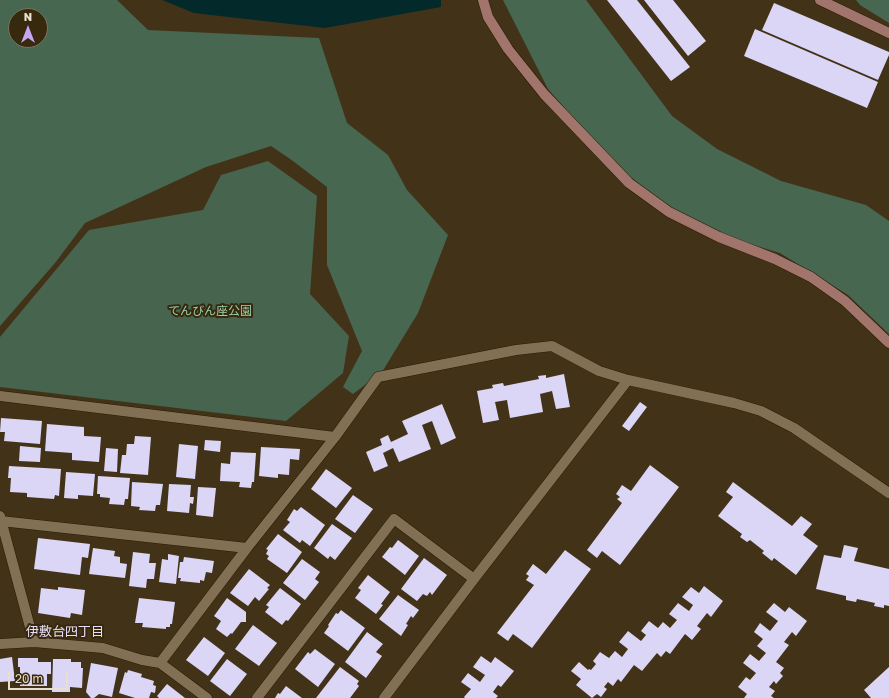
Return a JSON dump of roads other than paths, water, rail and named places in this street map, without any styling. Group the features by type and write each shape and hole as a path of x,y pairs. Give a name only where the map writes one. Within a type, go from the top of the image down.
{"street":[{"path":"484,0 488,17 512,54 544,94 629,183 669,212 719,237 775,259 811,277 845,301 889,343"},
{"path":"820,0 889,33"},
{"path":"160,663 247,548 335,437 378,377 501,353 552,346 599,371 628,380 734,403 761,411 794,428 889,493"},
{"path":"384,698 628,380"},
{"path":"0,396 335,437"},
{"path":"34,642 1,519 247,548"},
{"path":"257,698 394,520 474,579"},
{"path":"0,644 34,642 103,648 142,660 160,663 207,698"}],"water":[{"path":"162,0 441,0 441,7 325,28 194,13"}],"district":[{"name":"伊敷台四丁目","path":"65,632"}],"park label":[{"name":"てんびん座公園","path":"210,311"}]}
